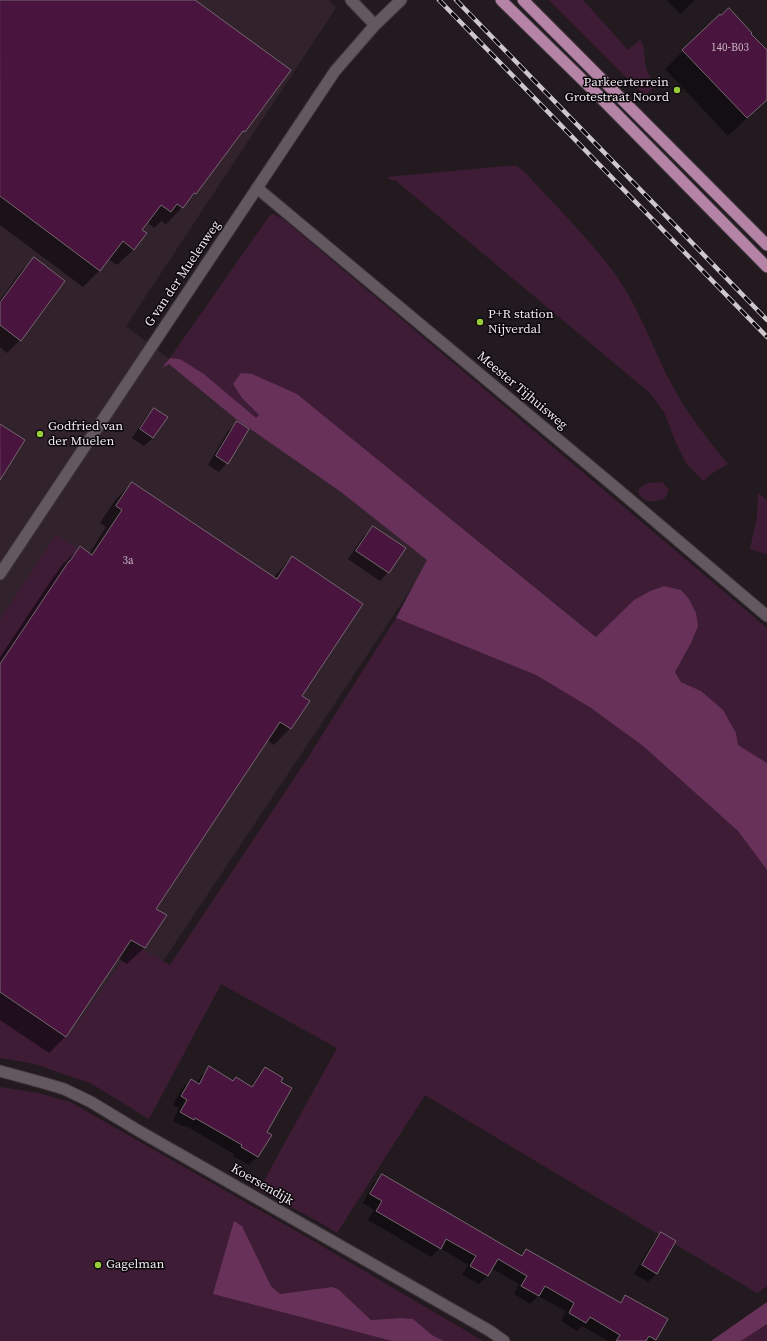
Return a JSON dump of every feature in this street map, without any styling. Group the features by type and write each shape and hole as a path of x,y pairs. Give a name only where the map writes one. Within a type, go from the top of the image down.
{"main road":[{"path":"501,0 595,92 767,267"},
{"path":"523,0 767,245"}],"street":[{"path":"351,0 375,26"},
{"name":"G van der Muelenweg","path":"0,574 336,72 375,26 402,0"},
{"name":"Meester Tijhuisweg","path":"257,188 767,616"},
{"name":"Koersendijk","path":"0,1071 44,1083 91,1102 139,1131 490,1331 504,1341"}],"shaded area":[{"path":"0,0 329,0 336,8 126,326 431,559 88,1074 0,1023"},
{"path":"549,0 583,0 628,50 640,40 644,48 647,71 656,85 645,96"},
{"path":"516,166 524,171 605,260 632,301 666,373 685,407 728,464 714,472 703,481 686,463 676,443 664,412 650,393 395,180 387,177"},
{"path":"273,214 283,219 767,628 767,763 738,745 736,733 701,691 681,682 675,672 691,643 696,613 689,599 681,590 664,586 650,591 634,600 597,637 297,394 242,398 259,415 256,419 204,374 180,359 170,358 270,215"},
{"path":"170,358 180,359 204,374 256,418 259,415 242,398 233,384 241,373 252,374 297,394 596,637 634,600 650,591 664,586 681,590 689,599 696,613 698,626 691,643 675,672 681,682 701,691 723,710 736,733 738,745 767,763 767,870 738,831 643,746 591,708 536,675 396,618 427,560 341,492 236,419 169,364 162,368"},
{"path":"662,482 669,490 664,499 649,501 640,496 638,492 645,484"},
{"path":"758,493 767,500 767,554 750,549 757,517"},
{"path":"56,535 81,551 0,671 0,620"},
{"path":"396,618 536,675 591,708 643,746 738,831 767,870 767,1286 757,1293 425,1095 337,1233 259,1190 337,1048 221,984 149,1119 92,1084 35,1064 0,1058 0,994 67,1038 134,945 170,965 309,756"},
{"path":"0,1087 38,1093 70,1102 315,1242 483,1341 444,1341 432,1335 413,1319 402,1318 371,1320 338,1289 332,1287 280,1294 271,1286 242,1226 213,1294 392,1341 0,1341"},
{"path":"234,1221 242,1226 271,1286 280,1294 332,1287 338,1289 371,1320 402,1318 413,1319 432,1335 444,1341 392,1341 213,1294"},
{"path":"767,1302 767,1324 741,1341 711,1341"},
{"path":"767,1324 767,1341 741,1341"}],"building":[{"path":"0,0 195,0 291,70 245,132 243,131 196,194 194,193 183,208 177,204 171,212 161,205 142,230 147,233 134,250 123,241 100,271 0,196"},
{"path":"729,8 767,50 767,100 747,118 682,50 720,14 721,15"},
{"path":"34,257 65,281 21,341 0,325 0,303"},
{"path":"154,408 168,417 153,438 140,429"},
{"path":"237,421 249,429 228,464 216,456"},
{"path":"0,424 25,440 0,480"},
{"path":"132,482 277,579 292,556 363,604 302,696 310,701 291,729 280,722 156,909 167,915 145,948 131,940 66,1037 0,992 0,664 80,546 92,555 122,510 116,506"},
{"path":"373,526 406,548 389,573 356,551"},
{"path":"209,1066 233,1081 236,1077 252,1087 265,1067 283,1078 281,1082 292,1088 267,1132 272,1135 258,1157 241,1147 242,1145 195,1118 194,1120 180,1112 187,1100 181,1096 191,1079 199,1084"},
{"path":"382,1174 522,1256 526,1249 621,1303 625,1295 668,1319 656,1340 649,1336 646,1341 616,1341 620,1335 590,1317 586,1323 569,1313 574,1303 545,1286 539,1296 521,1286 527,1276 498,1259 488,1276 470,1266 476,1256 446,1239 441,1249 376,1211 382,1201 370,1194"},
{"path":"661,1232 676,1241 657,1274 642,1265"}],"railway":[{"path":"439,0 767,337"},
{"path":"456,0 767,320"}],"place":[{"name":"Parkeerterrein Grotestraat Noord","path":"677,90"},
{"name":"P+R station Nijverdal","path":"480,322"},
{"name":"Godfried van der Muelen","path":"40,434"},
{"name":"Gagelman","path":"98,1265"}]}
